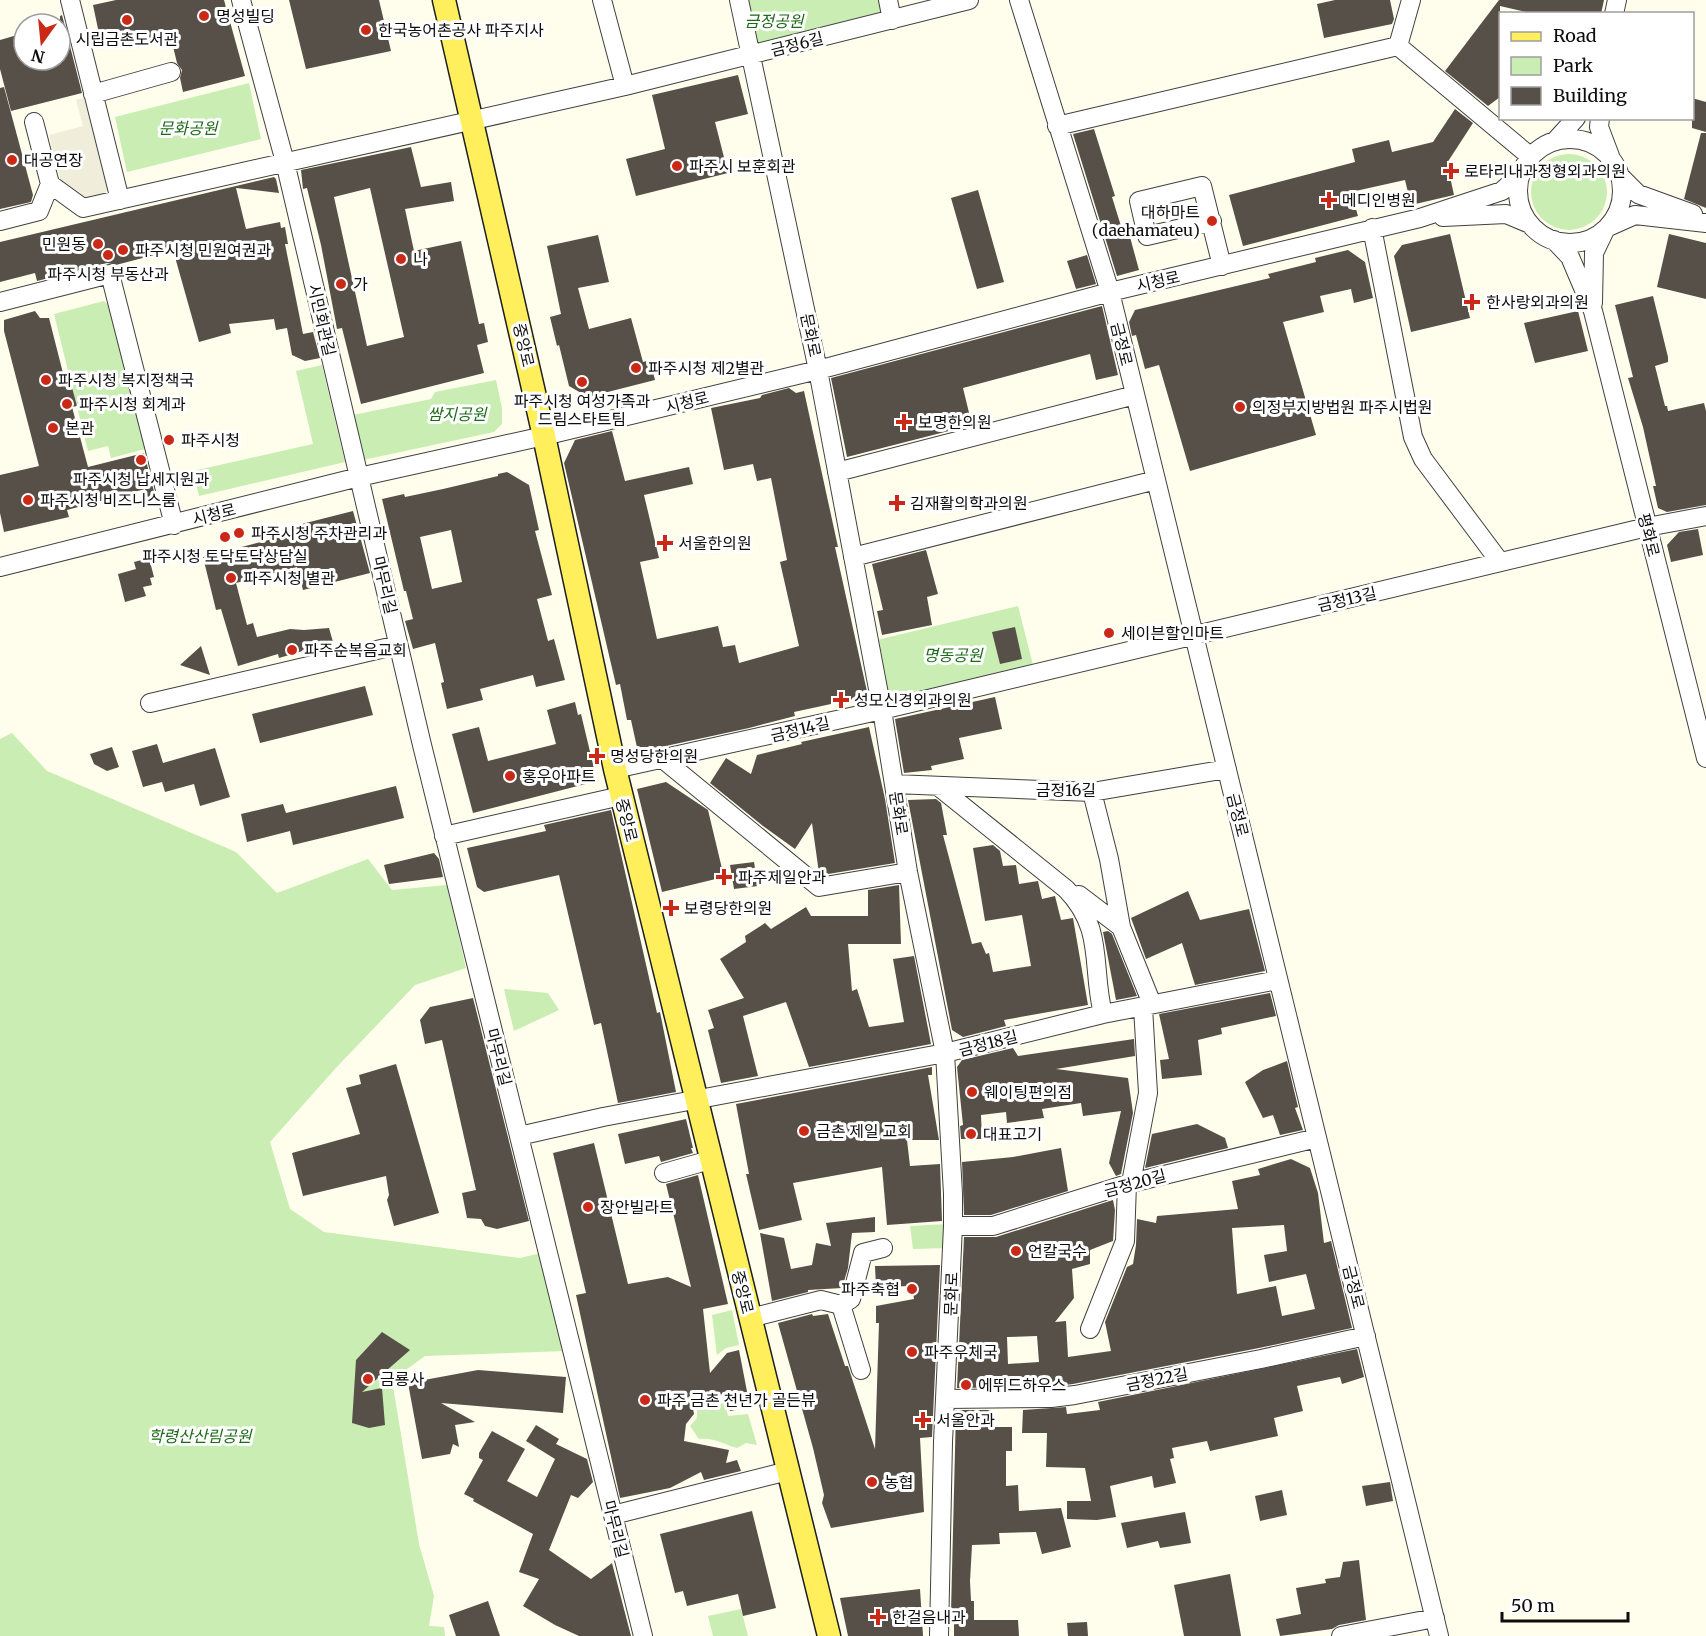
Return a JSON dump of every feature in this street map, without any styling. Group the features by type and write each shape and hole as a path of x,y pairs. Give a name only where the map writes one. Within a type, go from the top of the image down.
{"main road":[{"name":"중앙로","path":"444,0 544,436 621,796 829,1636"}],"street":[{"path":"70,0 120,200"},
{"name":"시민회관길","path":"241,0 285,162 359,477"},
{"path":"602,0 625,86"},
{"name":"문화로","path":"739,0 818,370 882,711 908,872 945,1053 953,1226 945,1399 939,1636"},
{"path":"888,0 892,20"},
{"name":"금정6길","path":"50,184 83,208 625,86 969,0"},
{"name":"금정로","path":"1019,0 1110,292 1437,1627"},
{"path":"1398,46 1411,0"},
{"path":"1057,126 1398,46"},
{"path":"1398,46 1531,157"},
{"path":"93,94 171,72"},
{"path":"1554,141 1574,120"},
{"path":"1600,120 1599,127 1610,158 1620,177 1638,194 1706,221"},
{"path":"0,221 39,211 50,184 34,122"},
{"path":"1610,158 1599,147 1585,141 1570,139 1554,141 1542,147 1531,157 1521,174 1518,187 1523,213 1530,224 1541,234 1568,243 1581,242 1594,237 1614,219 1622,198 1620,177"},
{"path":"1420,218 1502,191 1521,174"},
{"path":"1420,218 1506,214 1530,224"},
{"path":"1593,311 1594,253 1606,228 1635,215 1706,221"},
{"name":"시청로","path":"0,567 359,477 544,436 818,370 1110,292 1420,218"},
{"path":"1212,220 1222,266"},
{"path":"1372,228 1413,437 1423,459 1500,562"},
{"path":"1554,240 1570,257 1593,311"},
{"path":"0,302 110,274 174,525"},
{"name":"평화로","path":"1593,311 1706,758"},
{"path":"837,472 1135,395"},
{"name":"마무리길","path":"359,477 444,836 643,1636"},
{"path":"853,557 1156,480"},
{"name":"금정13길","path":"1194,636 1647,527 1706,516"},
{"name":"금정14길","path":"615,769 882,711 1194,636"},
{"path":"150,703 398,645"},
{"path":"664,760 819,887 908,872"},
{"name":"금정16길","path":"894,784 1092,792 1227,769"},
{"path":"939,787 1079,902 1086,914 1095,945 1103,1014"},
{"path":"1090,1329 1125,1241 1129,1183 1148,1093 1148,1005 1121,927 1109,858 1092,792"},
{"path":"444,836 621,796"},
{"path":"1066,889 1083,897 1121,927"},
{"name":"금정18길","path":"519,1136 945,1053 1103,1014 1278,980"},
{"name":"금정20길","path":"953,1226 993,1226 1129,1183 1317,1138"},
{"path":"664,1173 711,1160"},
{"path":"750,1318 820,1300 840,1305 851,1299 863,1252 883,1248"},
{"path":"840,1305 861,1370"},
{"name":"금정22길","path":"945,1399 1051,1398 1075,1395 1366,1336"},
{"path":"613,1515 788,1471"},
{"path":"1341,1636 1437,1627"}],"green space":[{"name":"금정공원","path":"745,0 883,0 887,16 755,46"},
{"name":"문화공원","path":"249,83 261,139 127,172 115,117"},
{"path":"1569,154 1584,157 1596,165 1604,177 1607,192 1604,207 1596,219 1584,227 1569,230 1554,227 1542,219 1534,207 1531,192 1534,177 1542,165 1554,157"},
{"path":"104,301 113,309 149,448 111,458 108,446 88,451 54,314"},
{"path":"322,365 345,462 199,496 193,471 313,444 296,371"},
{"name":"쌈지공원","path":"496,380 502,408 502,424 494,432 363,460 353,415 431,399 435,392"},
{"name":"명동공원","path":"1018,606 1034,669 888,704 873,641"},
{"name":"학령산산림공원","path":"12,733 47,771 236,852 277,893 368,859 392,890 447,885 466,968 415,985 270,1142 290,1209 324,1232 520,1258 541,1253 567,1351 425,1356 392,1380 419,1544 434,1596 429,1626 444,1627 445,1636 0,1636 0,739"},
{"path":"504,989 548,993 559,1010 514,1031"},
{"path":"947,1224 947,1248 913,1249 910,1226"},
{"path":"732,1310 739,1345 726,1348 717,1355 712,1315"},
{"path":"724,1399 728,1416 748,1414 757,1445 746,1443 737,1448 714,1440 699,1439 690,1426 697,1418 697,1406"},
{"path":"741,1609 748,1636 713,1636 708,1616"}],"shaded area":[{"path":"89,96 112,187 95,200 77,195 62,186 49,135 83,126 76,100"}],"building":[{"path":"116,0 224,0 245,76 183,92 180,78 182,70 177,63 170,34 102,48 93,5"},
{"name":"한국농어촌공사 파주지사","path":"289,0 379,0 391,51 306,69"},
{"path":"1335,0 1390,0 1394,19 1392,24 1324,38 1317,4"},
{"path":"1499,0 1604,0 1601,12 1526,12 1500,6 1499,98 1488,106 1445,71"},
{"path":"12,36 12,72 72,72 72,54 82,93 11,111 0,69 0,40"},
{"path":"738,75 748,114 715,122 728,173 636,196 626,159 665,149 652,95"},
{"name":"대공연장","path":"4,87 33,195 31,202 0,209 0,88"},
{"path":"1694,99 1706,102 1706,132 1692,128"},
{"path":"1455,109 1473,123 1447,163 1454,195 1411,205 1405,180 1351,192 1358,216 1243,246 1229,195 1355,162 1352,149 1389,140 1392,152 1433,142"},
{"path":"1094,129 1115,196 1112,197 1125,239 1130,237 1139,270 1117,276 1073,134"},
{"path":"1701,133 1706,133 1706,208 1684,199"},
{"path":"411,147 421,187 451,182 454,201 405,209 414,251 461,241 479,324 484,323 488,342 477,345 484,373 361,404 342,328 337,329 321,245 307,188 303,189 301,170","holes":["370,188 404,337 367,346 334,197"]},
{"path":"274,177 279,193 236,188 246,229 280,222 281,228 285,227 288,244 285,244 303,334 313,332 320,358 305,361 292,355 287,328 276,330 274,319 229,324 231,333 199,342 173,250 116,265 107,263 37,281 35,273 0,282 0,242"},
{"path":"978,190 1004,282 977,289 951,198"},
{"path":"1450,234 1470,318 1411,332 1394,256 1402,245"},
{"path":"1669,234 1706,243 1706,299 1657,287"},
{"path":"598,235 609,282 578,288 589,329 631,318 643,362 650,360 655,380 588,397 569,386 559,345 557,346 550,317 561,314 547,246"},
{"path":"1348,250 1365,262 1373,298 1354,303 1351,289 1320,296 1324,312 1283,322 1316,435 1190,471 1159,365 1145,369 1136,335 1132,336 1129,322 1135,310 1270,278 1268,274 1316,262 1315,258"},
{"path":"1087,255 1096,284 1076,289 1067,261"},
{"path":"1653,296 1668,357 1668,362 1655,366 1665,406 1668,411 1704,403 1706,411 1706,505 1667,512 1658,508 1653,486 1656,486 1643,427 1628,378 1633,377 1615,305"},
{"path":"1102,306 1118,375 1096,380 1090,354 963,388 972,425 847,457 831,378"},
{"path":"35,311 40,318 49,318 65,381 70,380 77,406 72,407 88,467 144,453 156,499 149,501 145,489 67,510 69,517 4,532 0,513 0,475 39,466 4,331 4,320"},
{"path":"1578,311 1588,351 1535,363 1524,323"},
{"path":"789,388 796,393 804,391 868,696 794,712 795,716 749,728 638,752 631,720 627,720 620,684 616,685 564,463 575,440 612,431 625,481 689,467 693,484 644,495 659,558 640,562 657,639 718,626 723,647 735,645 739,663 799,646 780,562 787,560 771,478 757,481 753,464 724,470 711,408 760,398 762,395"},
{"path":"507,472 529,485 539,530 535,531 552,595 537,599 548,641 554,639 565,680 536,687 533,675 480,689 483,700 447,709 441,683 444,682 435,643 413,649 405,621 413,619 382,499 443,489 498,476 498,474","holes":["451,530 462,582 432,589 420,537"]},
{"path":"353,511 370,573 303,590 297,567 236,583 247,625 253,623 257,637 290,629 329,628 333,642 279,658 278,654 238,666 221,609 216,610 203,557 288,535 286,528"},
{"path":"1698,529 1703,555 1671,562 1667,545 1679,532"},
{"path":"926,550 938,594 927,597 932,625 882,635 877,611 883,610 872,564"},
{"path":"149,558 154,577 150,578 152,585 143,587 146,596 125,602 118,574 136,569 134,562"},
{"path":"1015,627 1022,659 1000,664 992,632"},
{"path":"201,646 210,675 180,665"},
{"path":"365,686 373,715 260,743 252,714"},
{"path":"995,697 1002,729 959,738 964,759 931,766 932,770 904,773 895,719"},
{"name":"홍우아파트","path":"575,702 578,715 581,714 597,781 473,813 452,734 479,727 488,761 556,744 547,710"},
{"path":"869,727 885,799 895,863 822,875 819,873 812,823 795,849 710,783 726,758 751,774 757,755 802,744 801,742"},
{"path":"157,744 163,763 215,748 230,797 200,806 194,784 165,792 162,782 143,787 132,751"},
{"path":"112,747 119,767 107,771 94,764 90,754"},
{"path":"666,782 708,810 724,877 662,892 637,789"},
{"path":"396,786 404,818 293,845 290,831 247,842 241,814 283,804 286,813"},
{"path":"936,799 941,803 947,835 943,835 972,944 981,942 986,954 989,953 993,972 1031,966 1022,915 985,921 973,848 993,845 1000,851 1003,866 1016,865 1019,884 1038,881 1042,899 1055,896 1061,920 1073,918 1088,1005 1004,1020 1006,1026 963,1037 952,1030 908,800"},
{"path":"611,810 657,1013 660,1012 676,1092 618,1103 601,1023 594,1025 559,875 484,892 477,887 467,848 546,831 544,825"},
{"path":"434,853 439,859 443,877 389,884 384,865"},
{"path":"754,862 758,886 734,889 730,865"},
{"path":"899,885 901,944 848,944 852,991 857,989 869,1027 904,1022 893,959 914,956 931,1044 809,1067 786,1002 743,1016 758,1076 721,1083 708,1030 714,1028 708,1010 744,998 720,959 746,942 745,936 765,923 771,929 806,907 811,916 868,916 868,890"},
{"path":"1188,891 1200,920 1249,909 1265,971 1195,985 1182,943 1146,959 1131,918"},
{"path":"1108,931 1112,934 1137,996 1116,1000 1103,932"},
{"path":"1270,993 1276,1016 1221,1028 1222,1034 1198,1040 1202,1075 1162,1079 1160,1060 1169,1059 1159,1014"},
{"path":"473,998 529,1221 497,1229 485,1226 481,1219 467,1218 462,1193 476,1190 442,1040 425,1044 420,1020 430,1007"},
{"path":"1134,1039 1135,1056 1056,1069 1128,1078 1133,1113 1121,1174 1116,1176 1109,1163 1121,1111 1083,1116 1081,1103 1042,1109 1044,1118 1007,1123 1006,1112 981,1115 982,1139 961,1139 960,1126 963,1125 957,1067 962,1060 1013,1048 1018,1056"},
{"path":"1287,1061 1298,1107 1295,1108 1303,1130 1280,1135 1273,1115 1263,1118 1245,1082 1263,1070"},
{"path":"396,1064 439,1213 394,1226 387,1200 389,1195 386,1176 303,1196 292,1153 360,1134 346,1088 361,1084 359,1075"},
{"path":"932,1067 932,1075 928,1075 939,1140 907,1140 910,1166 940,1164 942,1221 887,1225 882,1167 793,1183 802,1220 759,1230 746,1174 749,1174 736,1104"},
{"path":"686,1119 693,1153 661,1162 659,1156 625,1164 618,1134"},
{"path":"1197,1124 1225,1138 1228,1148 1145,1168 1152,1134"},
{"path":"594,1143 628,1284 668,1277 691,1287 666,1184 698,1175 728,1304 703,1309 710,1373 727,1353 739,1350 750,1407 730,1411 727,1394 691,1397 694,1414 686,1424 684,1441 729,1450 726,1463 737,1460 741,1471 704,1480 701,1472 670,1488 620,1498 576,1295 586,1293 553,1153"},
{"path":"1061,1148 1068,1191 991,1215 964,1215 962,1162 1013,1157"},
{"path":"1291,1159 1310,1168 1318,1193 1324,1243 1331,1241 1352,1328 1073,1384 1050,1387 957,1388 964,1237 996,1237 1113,1200 1115,1210 1113,1241 1090,1250 1090,1264 1072,1269 1074,1298 1055,1322 1066,1321 1068,1357 1111,1351 1105,1322 1127,1267 1133,1264 1137,1219 1156,1223 1157,1216 1238,1209 1232,1181 1260,1175 1258,1169","holes":["1284,1225 1287,1251 1264,1255 1269,1282 1306,1274 1315,1309 1282,1316 1276,1286 1237,1294 1232,1228","1037,1336 1039,1362 1008,1364 1007,1337"]},
{"path":"875,1217 875,1232 852,1233 848,1268 842,1288 808,1290 808,1292 772,1301 760,1233 784,1238 791,1269 812,1265 816,1243 831,1246 826,1223"},
{"path":"940,1265 932,1437 920,1438 924,1512 831,1528 822,1503 824,1495 813,1448 778,1323 812,1314 813,1316 828,1314 875,1449 879,1323 876,1323 876,1306 914,1299 912,1286 876,1287 875,1266"},
{"name":"금룡사","path":"382,1332 410,1350 362,1392 382,1388 385,1425 369,1428 352,1423 356,1360"},
{"path":"1357,1349 1364,1377 1342,1384 1340,1377 1297,1386 1303,1411 1274,1418 1278,1436 1210,1451 1207,1441 1172,1448 1174,1458 1170,1459 1176,1483 1154,1488 1152,1476 1110,1486 1116,1517 1097,1520 1067,1519 1067,1501 1091,1501 1085,1468 1046,1467 1047,1433 1022,1433 1023,1410 1066,1407 1067,1414 1100,1410 1098,1402"},
{"path":"478,1370 566,1377 563,1413 441,1403 475,1422 455,1425 459,1447 453,1444 450,1454 422,1459 408,1383"},
{"path":"956,1410 992,1410 992,1427 1012,1427 1012,1451 1006,1451 1006,1486 1018,1485 1019,1511 1061,1508 1071,1547 1042,1554 1036,1532 999,1533 1000,1544 972,1545 970,1581 971,1601 974,1601 974,1620 1018,1620 1019,1636 954,1636 954,1616 951,1616 951,1612"},
{"path":"536,1425 559,1439 556,1444 587,1459 593,1482 578,1498 571,1495 549,1550 591,1579 612,1563 631,1636 579,1636 523,1606 539,1579 519,1572 533,1534 464,1494 483,1460 479,1458 479,1453 492,1431 525,1449 507,1481 537,1497 555,1459 526,1441"},
{"path":"1390,1482 1393,1501 1366,1506 1362,1486"},
{"path":"1282,1490 1287,1515 1260,1521 1255,1496"},
{"path":"752,1511 776,1608 743,1616 738,1594 687,1606 683,1591 675,1593 660,1534"},
{"path":"1185,1512 1191,1543 1160,1548 1158,1541 1127,1548 1121,1523"},
{"path":"1359,1560 1366,1620 1339,1625 1332,1629 1280,1636 1276,1619 1301,1614 1296,1588 1326,1583 1325,1579 1340,1577 1343,1562"},
{"path":"1230,1574 1241,1636 1184,1636 1174,1585"},
{"path":"920,1589 923,1636 848,1636 840,1598"},
{"path":"488,1601 500,1636 456,1636 449,1615"},
{"path":"1087,1622 1088,1636 1068,1636 1067,1623"}],"place":[{"name":"명성빌딩","path":"204,16"},
{"name":"시립금촌도서관","path":"127,20"},
{"name":"한국농어촌공사 파주지사","path":"366,30"},
{"name":"대공연장","path":"12,160"},
{"name":"파주시 보훈회관","path":"677,166"},
{"name":"로타리내과정형외과의원","path":"1451,171"},
{"name":"메디인병원","path":"1329,200"},
{"name":"대하마트 (daehamateu)","path":"1212,221"},
{"name":"민원동","path":"98,244"},
{"name":"파주시청 민원여권과","path":"123,250"},
{"name":"파주시청 부동산과","path":"108,255"},
{"name":"나","path":"401,259"},
{"name":"가","path":"341,284"},
{"name":"한사랑외과의원","path":"1472,302"},
{"name":"파주시청 제2별관","path":"636,368"},
{"name":"파주시청 복지정책국","path":"46,380"},
{"name":"파주시청 여성가족과 드림스타트팀","path":"582,382"},
{"name":"파주시청 회계과","path":"67,404"},
{"name":"의정부지방법원 파주시법원","path":"1240,407"},
{"name":"보명한의원","path":"904,422"},
{"name":"본관","path":"53,428"},
{"name":"파주시청","path":"169,440"},
{"name":"파주시청 납세지원과","path":"141,460"},
{"name":"파주시청 비즈니스룸","path":"28,500"},
{"name":"김재활의학과의원","path":"897,503"},
{"name":"파주시청 주차관리과","path":"239,533"},
{"name":"파주시청 토닥토닥상담실","path":"225,537"},
{"name":"서울한의원","path":"665,543"},
{"name":"파주시청 별관","path":"231,578"},
{"name":"세이븐할인마트","path":"1109,633"},
{"name":"파주순복음교회","path":"292,650"},
{"name":"성모신경외과의원","path":"841,700"},
{"name":"명성당한의원","path":"597,756"},
{"name":"홍우아파트","path":"510,776"},
{"name":"파주제일안과","path":"724,877"},
{"name":"보령당한의원","path":"671,908"},
{"name":"웨이팅편의점","path":"972,1092"},
{"name":"금촌 제일 교회","path":"804,1131"},
{"name":"대표고기","path":"971,1134"},
{"name":"장안빌라트","path":"588,1207"},
{"name":"언칼국수","path":"1016,1251"},
{"name":"파주축협","path":"912,1289"},
{"name":"파주우체국","path":"912,1352"},
{"name":"금룡사","path":"368,1379"},
{"name":"에뛰드하우스","path":"966,1385"},
{"name":"파주 금촌 천년가 골든뷰","path":"645,1400"},
{"name":"서울안과","path":"923,1420"},
{"name":"농협","path":"872,1482"},
{"name":"한걸음내과","path":"878,1617"}]}
